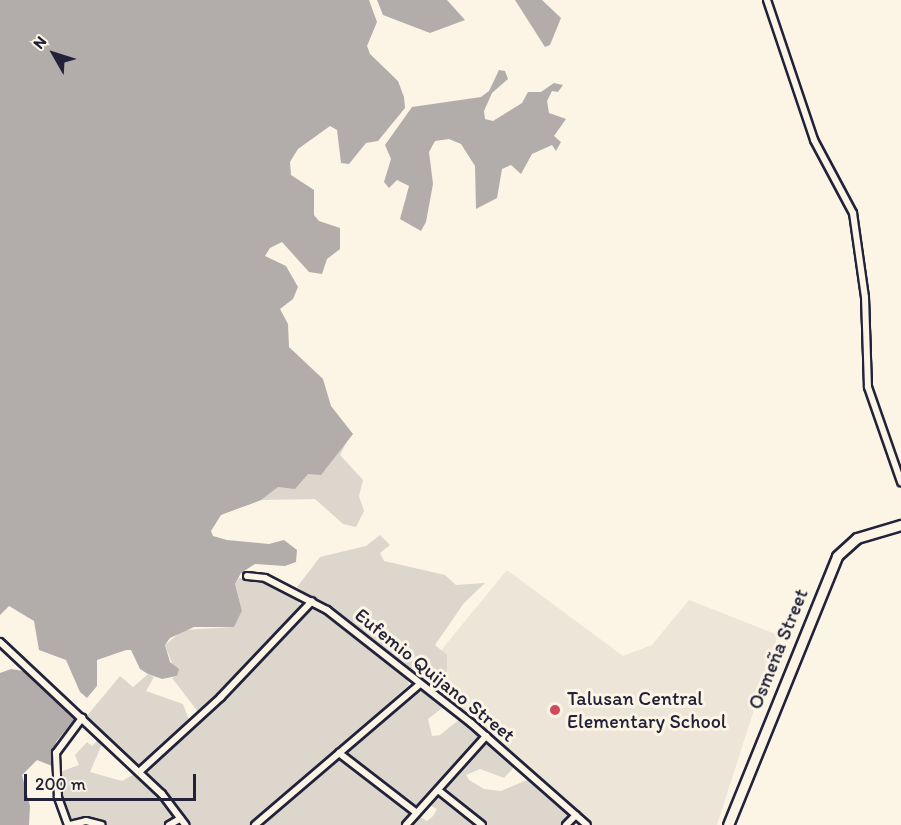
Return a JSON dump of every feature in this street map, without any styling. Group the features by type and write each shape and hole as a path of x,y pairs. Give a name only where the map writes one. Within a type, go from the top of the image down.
{"main road":[{"name":"Osmeña Street","path":"728,825 837,556 857,538 901,525"}],"street":[{"path":"767,0 814,140 853,213 865,297 868,387 901,482"},
{"name":"Eufemio Quijano Street","path":"247,576 265,578 312,601 486,736 587,825"},
{"path":"139,772 221,697 312,601"},
{"path":"0,642 162,794 185,825"},
{"path":"255,825 420,684"},
{"path":"82,718 63,739 56,753 58,797 69,825 86,821 102,825"},
{"path":"406,825 486,736"},
{"path":"339,753 417,813"},
{"path":"438,790 482,825"},
{"path":"566,825 576,815"},
{"path":"169,825 180,819"}],"shaded area":[{"path":"0,0 369,0 377,22 367,46 370,54 398,81 404,97 405,108 378,141 366,143 349,164 341,163 337,130 330,126 298,149 290,162 291,175 314,190 314,215 319,221 340,228 340,249 327,259 322,274 309,272 282,242 270,248 265,256 286,266 298,287 293,299 280,309 288,324 289,347 323,379 331,406 353,434 321,475 308,474 295,489 278,487 261,500 221,515 211,531 213,536 227,540 269,544 284,540 297,550 296,562 285,566 255,564 241,573 235,584 242,611 234,627 194,627 170,638 165,645 170,662 179,669 177,676 162,679 148,674 140,669 131,650 126,650 97,660 97,686 87,698 80,692 66,660 39,650 34,621 9,606 0,615"},
{"path":"377,0 447,0 465,20 430,33 383,15"},
{"path":"515,0 542,0 561,18 550,45 545,47"},
{"path":"499,70 505,71 508,79 492,93 484,111 485,119 493,121 522,103 528,92 541,92 554,83 563,85 558,92 552,91 547,101 549,113 566,119 554,136 561,142 556,151 552,145 532,154 521,174 511,165 502,169 497,198 476,209 475,166 461,144 449,139 435,141 429,152 433,184 426,222 421,231 400,219 409,186 397,180 389,188 384,182 391,159 385,145 412,107 481,97 489,91"},
{"path":"350,436 340,455 363,480 359,496 364,511 356,527 343,524 315,499 261,500 248,505 235,495 292,484"},
{"path":"380,535 390,545 380,553 384,561 445,575 456,585 485,583 464,603 435,645 447,655 447,679 434,691 297,587 320,557 366,546"},
{"path":"507,570 623,656 652,645 689,600 778,635 717,825 592,825 420,676"},
{"path":"239,578 261,581 289,593 298,598 300,606 272,640 199,713 172,678 177,676 165,645 183,630 234,627 242,611 235,584"},
{"path":"313,608 320,609 408,680 409,685 252,825 188,825 143,772 199,723"},
{"path":"11,669 23,671 77,716 56,742 52,766 37,760 22,775 30,806 29,825 0,825 0,673"},
{"path":"148,674 154,677 146,691 183,704 189,720 140,768 86,717 120,676 133,687"},
{"path":"420,687 445,706 428,719 432,736 440,735 461,718 481,735 417,808 346,753"},
{"path":"99,739 103,742 90,772 122,781 136,773 160,794 182,825 71,825 60,799 57,773 79,765 75,755 87,742 92,746"},
{"path":"487,740 516,765 504,778 480,769 466,775 469,780 484,789 501,791 532,778 573,814 564,825 485,825 442,790"},
{"path":"339,756 413,813 402,825 259,825"},
{"path":"437,794 479,825 409,825 417,815 427,821 433,816 437,809 427,804"}],"place":[{"name":"Talusan Central Elementary School","path":"555,710"}]}
